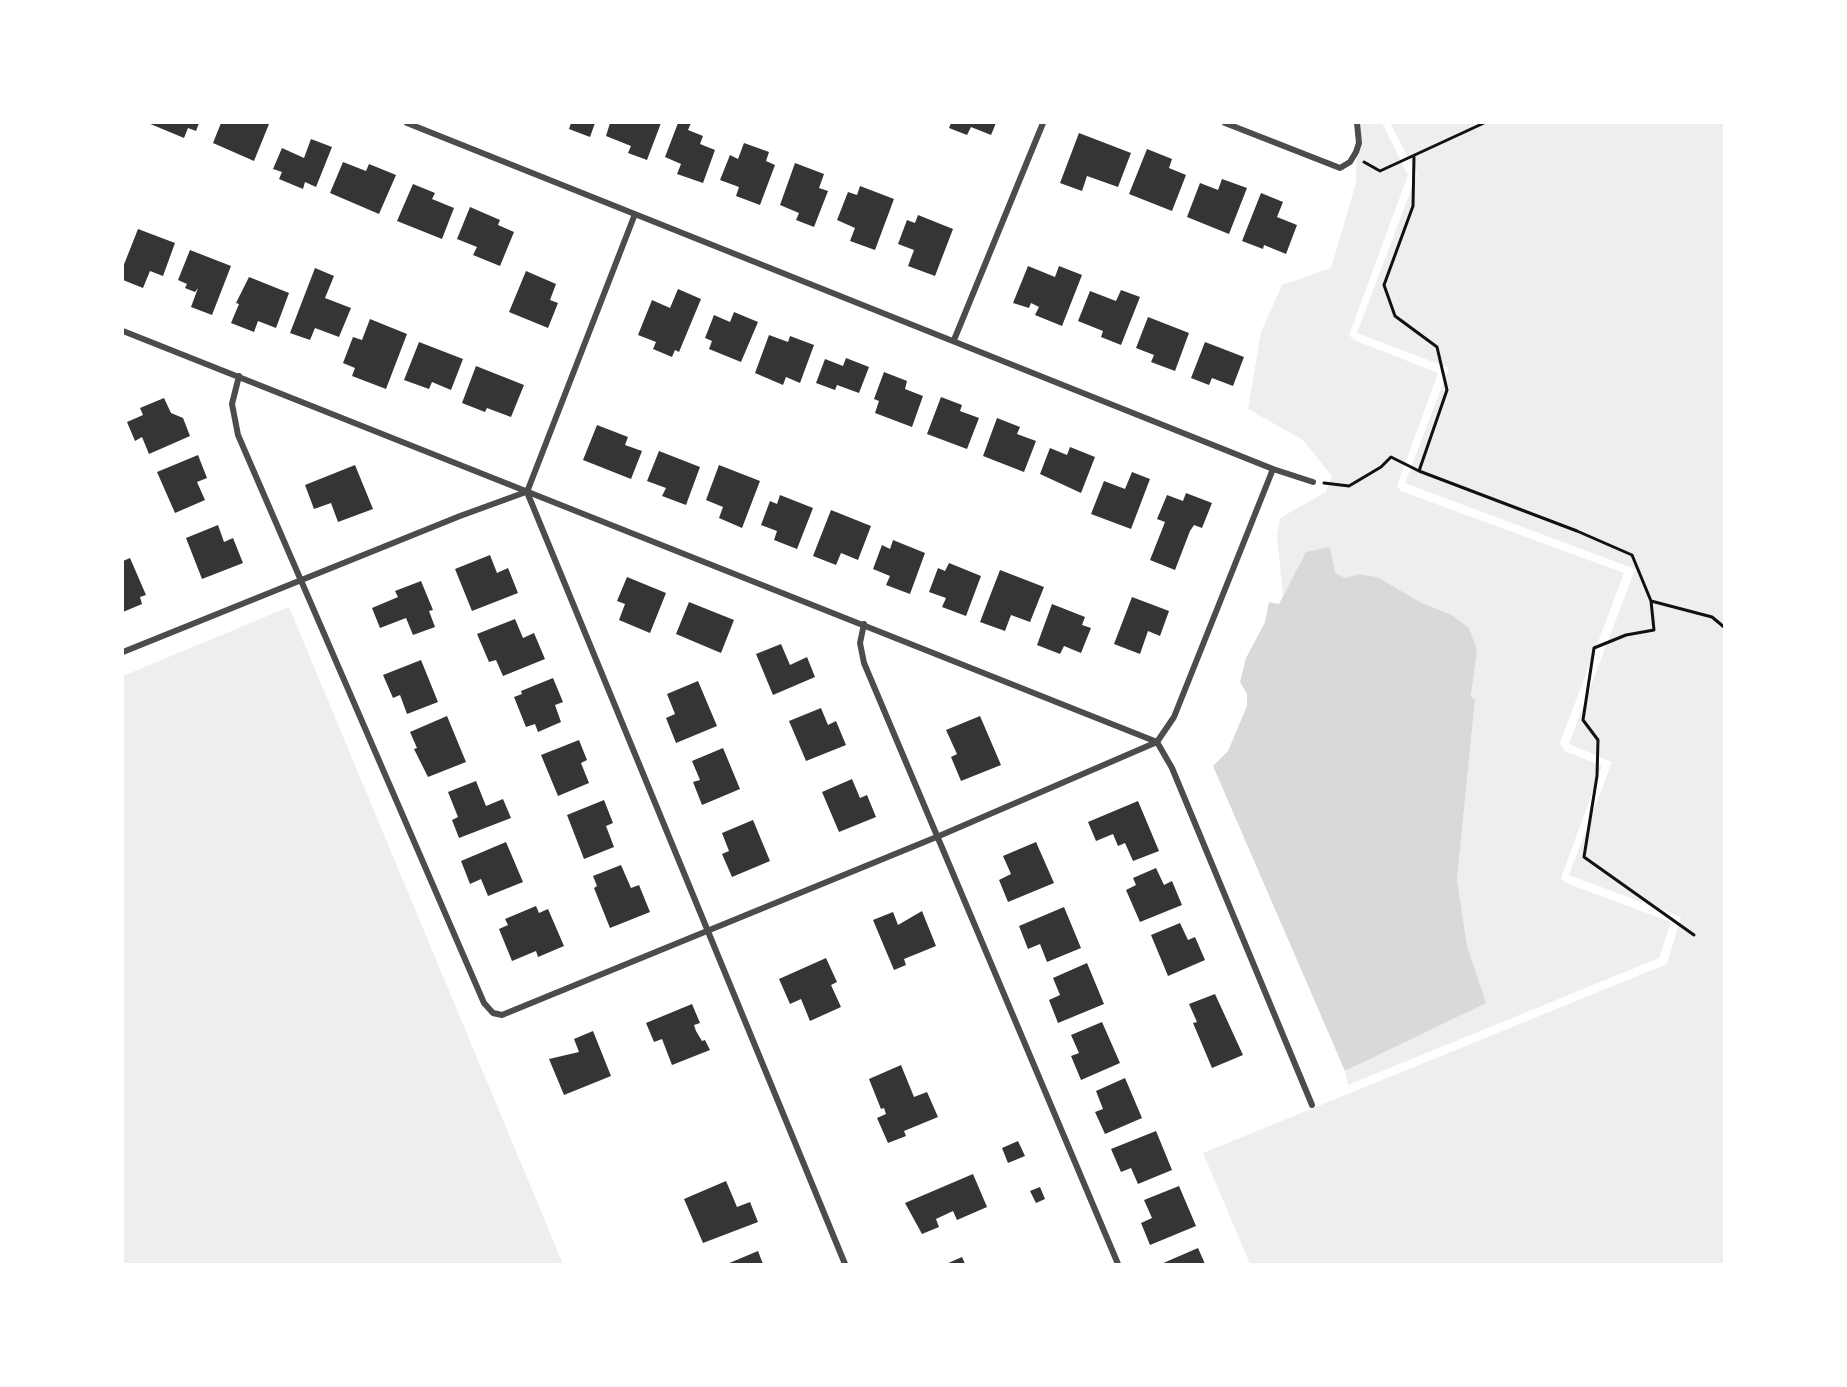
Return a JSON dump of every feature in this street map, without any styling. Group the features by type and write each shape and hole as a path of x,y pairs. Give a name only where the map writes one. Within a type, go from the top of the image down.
{"street":[{"path":"407,123 1274,469 1313,482"},
{"path":"954,340 1043,123"},
{"path":"1225,123 1340,168 1354,157 1359,143 1357,123"},
{"path":"635,214 527,492 845,1264"},
{"path":"123,331 1157,742 1172,768 1312,1105"},
{"path":"239,376 232,404 238,435 484,1003 493,1013 502,1015 709,932 1157,742 1174,717 1274,469"},
{"path":"123,652 527,492"},
{"path":"864,624 860,643 864,663 1118,1264"}],"path":[{"path":"1354,157 1380,171 1484,123"},
{"path":"1414,157 1413,206 1384,285 1395,316 1437,347 1447,390 1419,471"},
{"path":"1313,482 1349,486 1382,467 1390,456 1419,471 1577,531 1632,555 1651,601 1654,630 1626,635 1594,648 1583,720 1598,740 1597,776 1584,857 1694,935"},
{"path":"1651,601 1712,617 1724,627"}],"shaded area":[{"path":"1357,123 1382,123 1408,175 1349,335 1354,340 1438,373 1397,486 1401,491 1624,573 1560,743 1565,751 1602,766 1561,878 1566,883 1671,922 1659,958 1348,1085 1345,1071 1485,1003 1467,946 1457,879 1475,700 1471,696 1477,650 1450,614 1422,603 1377,577 1359,574 1345,578 1335,573 1333,568 1296,572 1283,596 1277,536 1280,518 1326,492 1332,476 1303,440 1248,409 1261,332 1282,285 1331,268 1356,183"},
{"path":"1390,123 1724,123 1724,1264 1250,1264 1203,1153 1667,964 1681,917 1569,875 1612,762 1569,744 1635,569 1405,483 1449,368 1357,333 1417,174"},
{"path":"1330,547 1335,573 1345,578 1359,574 1377,577 1422,603 1450,614 1469,628 1477,650 1471,696 1475,700 1457,879 1467,946 1486,1003 1345,1071 1213,766 1228,751 1247,706 1247,694 1240,682 1246,658 1265,622 1269,602 1279,604 1306,552"},
{"path":"289,607 563,1264 123,1264 123,676"}],"building":[{"path":"148,123 199,123 196,131 188,128 184,138"},
{"path":"221,123 269,124 254,161 213,143"},
{"path":"571,123 595,123 590,137 569,129"},
{"path":"610,123 661,123 647,160 628,153 631,146 606,136"},
{"path":"678,123 691,123 688,130 703,136 700,144 715,150 703,183 677,174 681,164 665,157"},
{"path":"951,123 996,123 991,135 971,127 967,135 949,128"},
{"path":"1079,133 1131,153 1118,187 1087,176 1082,191 1060,183"},
{"path":"311,139 332,147 316,187 305,182 303,189 279,179 282,172 273,169 282,148 304,158"},
{"path":"744,143 769,152 766,161 775,165 760,205 736,196 739,187 720,180 730,155 738,159"},
{"path":"1147,149 1172,159 1169,168 1186,175 1172,211 1129,194"},
{"path":"343,162 366,171 369,164 396,175 379,214 330,193"},
{"path":"795,163 824,174 819,188 828,191 814,227 796,220 799,213 780,205"},
{"path":"1222,179 1247,188 1229,234 1187,217 1200,183 1218,190"},
{"path":"413,184 435,193 432,199 454,208 442,239 397,221"},
{"path":"860,186 894,199 875,250 850,241 855,228 837,220 848,192 857,195"},
{"path":"1261,193 1283,202 1277,217 1297,225 1286,254 1264,245 1263,249 1242,241"},
{"path":"470,207 500,220 498,225 514,232 500,266 473,255 477,247 457,239"},
{"path":"918,215 953,229 935,276 908,266 914,250 898,244 907,220 915,223"},
{"path":"138,229 175,243 163,276 150,271 143,288 123,280 123,267"},
{"path":"190,250 231,266 212,315 191,307 198,288 195,292 185,288 187,284 178,280"},
{"path":"1028,266 1055,277 1059,266 1082,275 1062,326 1035,315 1039,307 1031,303 1029,308 1013,303"},
{"path":"315,268 334,276 325,298 351,308 339,337 315,328 310,340 290,333"},
{"path":"526,271 556,284 550,300 558,303 548,328 509,312"},
{"path":"249,277 289,293 276,328 258,321 254,332 231,323 239,304 236,303"},
{"path":"678,289 701,299 679,352 675,350 672,357 653,349 656,342 638,335 652,300 670,308"},
{"path":"1121,290 1140,297 1121,345 1101,337 1103,331 1078,321 1090,291 1116,301"},
{"path":"734,312 758,322 741,362 709,349 712,341 705,338 714,315 730,322"},
{"path":"1148,317 1189,333 1175,371 1151,362 1154,355 1136,348"},
{"path":"370,319 407,334 386,389 352,376 355,368 343,363 353,337 362,340"},
{"path":"769,335 788,342 790,336 814,345 800,383 786,377 783,385 755,373"},
{"path":"419,342 463,359 451,390 432,382 429,389 404,380"},
{"path":"1205,342 1244,357 1233,386 1212,378 1209,385 1191,378"},
{"path":"846,358 869,367 859,393 837,385 835,390 816,383 825,359 843,366"},
{"path":"476,366 524,385 511,417 487,408 485,412 462,403"},
{"path":"884,372 907,381 905,389 923,396 912,427 875,413 879,401 874,399"},
{"path":"941,397 962,405 960,411 979,418 967,449 927,434"},
{"path":"164,398 171,413 183,418 190,436 149,454 142,437 135,441 127,422 143,415 140,408"},
{"path":"997,418 1020,427 1017,434 1036,441 1024,472 983,456"},
{"path":"597,425 628,437 625,445 642,451 631,479 583,460"},
{"path":"1070,447 1095,457 1081,493 1040,474 1050,448 1067,455"},
{"path":"659,451 700,467 686,505 662,496 666,488 647,481"},
{"path":"198,455 207,478 197,482 205,500 175,513 157,472"},
{"path":"355,465 373,509 338,522 331,503 314,509 305,485"},
{"path":"719,465 760,481 742,528 719,518 723,507 706,500"},
{"path":"1132,472 1150,479 1131,529 1091,514 1104,481 1125,489"},
{"path":"1186,493 1212,503 1202,528 1194,525 1190,531 1175,570 1150,560 1165,522 1157,519 1167,495 1183,501"},
{"path":"780,495 813,508 797,549 774,540 777,531 761,525 770,501 777,504"},
{"path":"831,510 871,526 858,560 841,553 836,565 813,556"},
{"path":"218,525 224,542 233,538 243,563 202,579 186,538"},
{"path":"893,540 925,553 910,594 886,585 890,576 873,569 882,545 890,549"},
{"path":"490,555 497,573 508,568 518,593 472,611 455,569"},
{"path":"130,558 146,595 140,597 142,604 123,612 123,561"},
{"path":"949,563 981,576 966,616 942,607 946,598 929,592 938,568 945,571"},
{"path":"1000,570 1044,587 1030,622 1011,615 1005,631 980,622"},
{"path":"627,577 666,593 650,633 619,620 625,604 617,601"},
{"path":"421,581 433,610 429,611 435,627 413,635 406,618 380,628 372,608 398,597 395,591"},
{"path":"1132,597 1169,611 1160,636 1148,631 1140,654 1114,644"},
{"path":"689,602 734,620 721,653 676,634"},
{"path":"1052,604 1085,617 1082,625 1091,628 1081,653 1064,646 1060,654 1037,645"},
{"path":"515,619 523,638 534,633 545,659 503,676 496,660 489,662 477,634"},
{"path":"781,644 790,665 807,657 815,677 773,695 756,654"},
{"path":"421,660 438,702 407,714 400,695 393,698 383,675"},
{"path":"553,678 563,702 555,705 561,722 538,732 535,724 526,727 514,697 522,694 521,691"},
{"path":"698,681 717,726 676,743 666,718 675,714 667,694"},
{"path":"821,708 828,725 836,721 846,745 806,761 789,721"},
{"path":"447,716 466,762 428,777 414,749 417,748 410,732"},
{"path":"980,716 1001,765 961,781 951,757 957,754 946,730"},
{"path":"579,740 587,760 581,763 589,783 558,796 541,755"},
{"path":"723,748 740,789 702,805 693,782 700,780 692,761"},
{"path":"852,779 860,798 867,795 876,817 839,832 822,792"},
{"path":"476,781 486,806 503,799 511,818 459,838 452,820 458,817 448,792"},
{"path":"604,800 613,823 606,826 614,847 584,859 567,815"},
{"path":"1138,801 1159,851 1133,861 1125,843 1118,846 1113,834 1096,841 1088,822"},
{"path":"753,820 770,861 732,877 722,854 729,851 722,833"},
{"path":"506,842 523,882 488,896 481,879 470,884 461,861"},
{"path":"1036,842 1054,883 1008,902 999,880 1011,874 1003,856"},
{"path":"621,865 631,888 639,885 650,912 610,928 594,888 597,886 593,876"},
{"path":"1156,868 1164,885 1172,881 1182,905 1140,922 1126,890 1136,885 1133,878"},
{"path":"536,906 539,913 548,909 564,946 538,957 536,951 512,961 499,929 508,925 505,919"},
{"path":"1064,907 1081,948 1047,962 1040,944 1028,949 1019,926"},
{"path":"922,911 936,946 904,959 906,965 894,970 873,920 893,912 898,925"},
{"path":"1180,923 1188,940 1195,937 1205,960 1168,976 1151,935"},
{"path":"826,958 837,982 831,985 841,1007 810,1021 801,999 790,1004 779,979"},
{"path":"1087,963 1104,1004 1058,1023 1049,1000 1060,995 1053,978"},
{"path":"1215,994 1243,1055 1212,1068 1193,1023 1197,1022 1189,1004"},
{"path":"692,1004 700,1023 694,1025 696,1031 702,1041 705,1040 710,1050 672,1065 662,1039 654,1042 646,1023"},
{"path":"1102,1022 1120,1063 1081,1080 1071,1056 1079,1053 1071,1035"},
{"path":"593,1031 611,1076 564,1095 549,1059 579,1052 574,1039"},
{"path":"901,1065 914,1097 927,1092 938,1117 904,1131 906,1136 888,1143 877,1118 886,1114 884,1108 881,1109 869,1079"},
{"path":"1125,1078 1142,1118 1105,1134 1095,1112 1103,1109 1096,1091"},
{"path":"1156,1131 1172,1170 1138,1184 1131,1168 1121,1172 1111,1149"},
{"path":"1018,1141 1025,1156 1008,1163 1002,1148"},
{"path":"973,1174 987,1207 957,1220 953,1211 936,1219 939,1227 922,1234 905,1203"},
{"path":"726,1181 737,1207 750,1202 758,1222 703,1243 684,1199"},
{"path":"1179,1186 1196,1226 1150,1245 1141,1223 1152,1218 1144,1200"},
{"path":"1040,1187 1045,1199 1036,1203 1030,1191"},
{"path":"1198,1248 1205,1264 1161,1264"},
{"path":"758,1251 763,1264 727,1264"},
{"path":"962,1257 965,1264 946,1264"}]}
